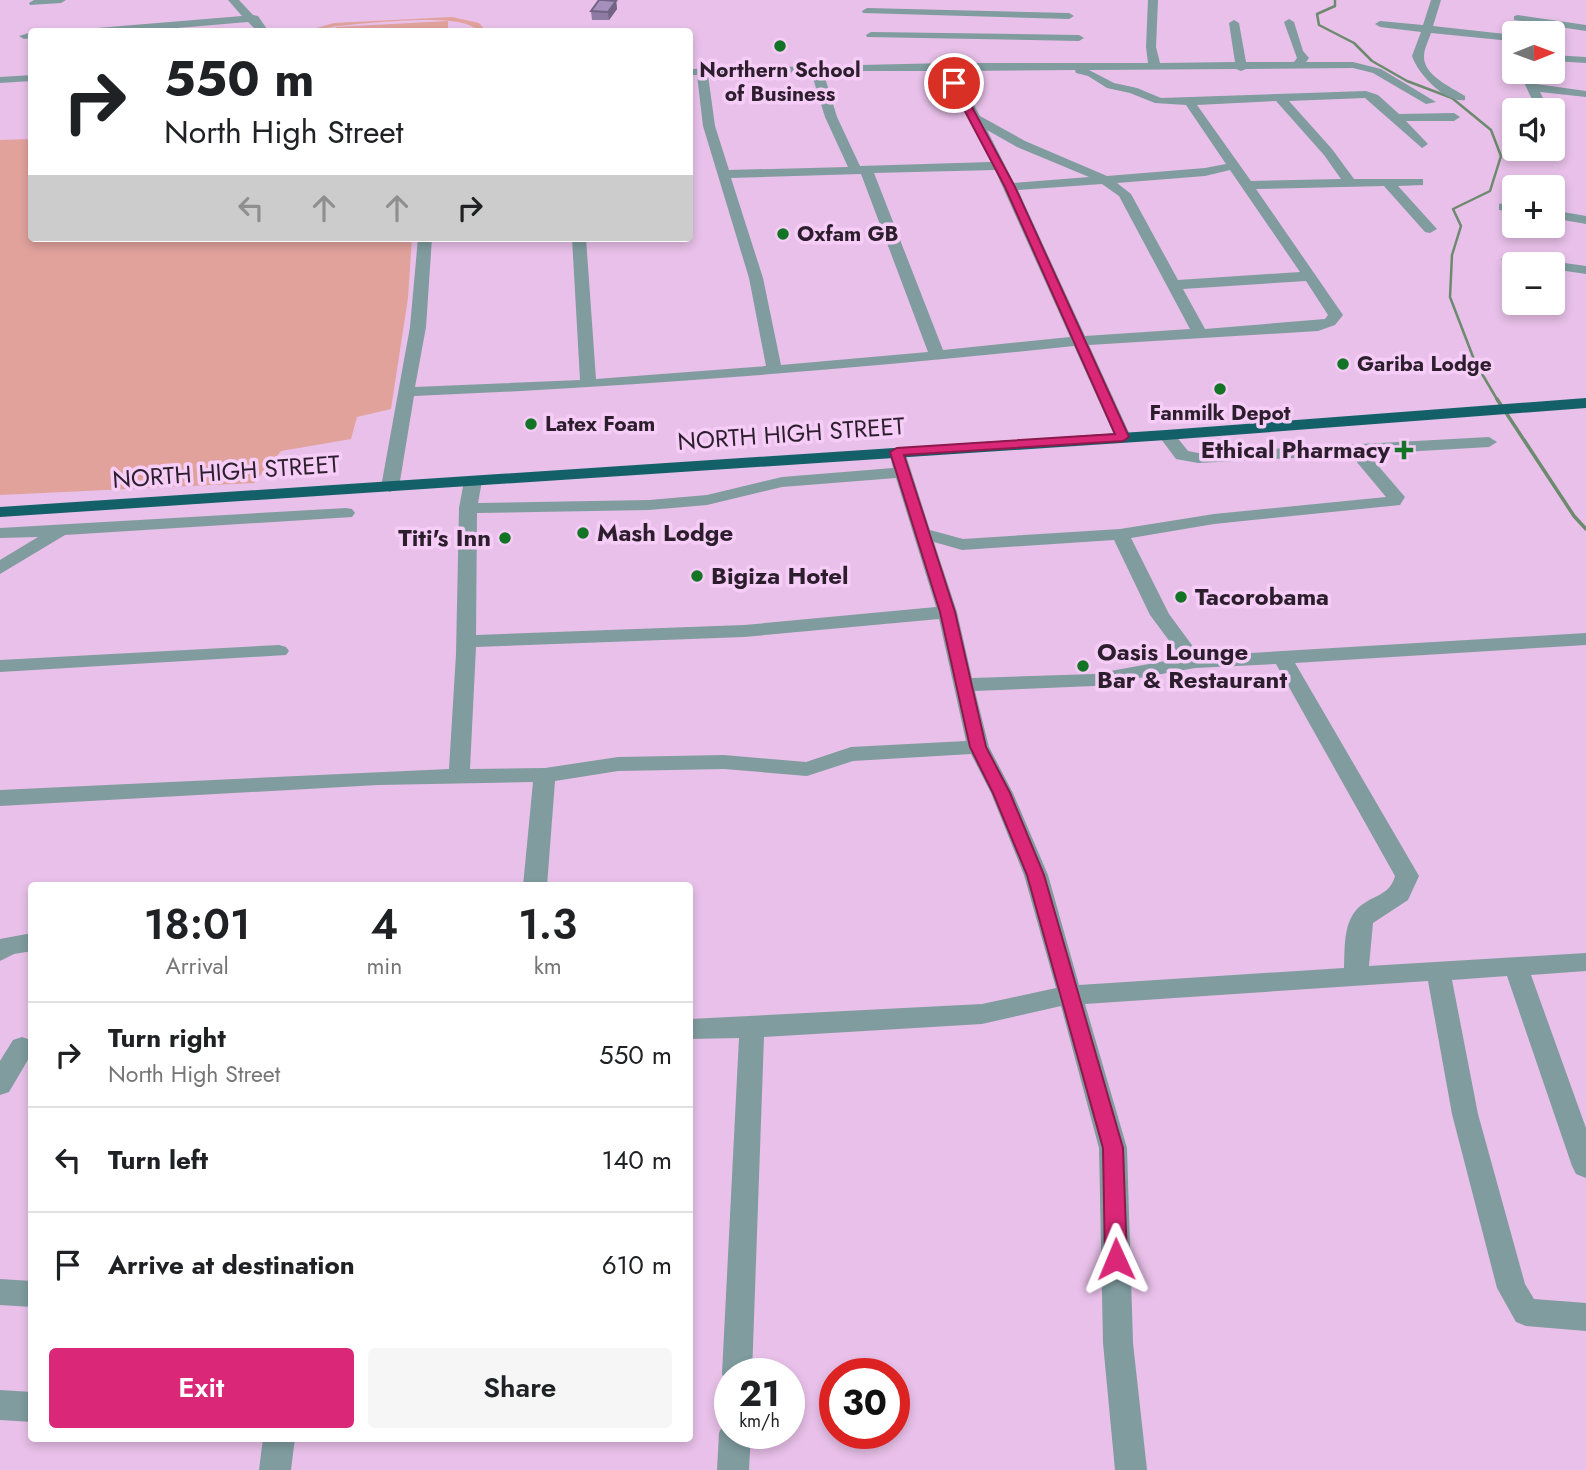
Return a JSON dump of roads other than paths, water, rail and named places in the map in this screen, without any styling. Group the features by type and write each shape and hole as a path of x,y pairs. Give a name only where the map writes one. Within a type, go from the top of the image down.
{"highway":[{"name":"NORTH HIGH STREET","path":"0,512 473,481 900,462 1123,437 1586,404"}],"street":[{"path":"34,3 61,0"},
{"path":"233,0 261,28"},
{"path":"861,0 867,11 876,51"},
{"path":"1153,0 1151,47 1155,68"},
{"path":"1436,0 1418,56 1419,65 1429,78 1461,98"},
{"path":"867,11 1069,16"},
{"path":"1517,21 1519,13 1555,21"},
{"path":"133,28 254,18"},
{"path":"1289,22 1298,51 1303,58 1297,66"},
{"path":"1234,23 1241,68"},
{"path":"1565,23 1586,28"},
{"path":"1380,24 1502,41"},
{"path":"876,51 948,66 1004,51 1079,38"},
{"path":"774,369 756,278 709,126 696,72 816,68 876,51 1004,51 1074,67 1111,86 1133,90 1159,101 1366,94 1374,97 1422,144"},
{"path":"1565,59 1586,60"},
{"path":"948,66 1010,187 1123,437"},
{"path":"1074,67 1365,67 1403,84 1430,102"},
{"path":"816,68 831,117 860,169 937,356"},
{"path":"0,80 28,78"},
{"path":"1530,84 1537,98"},
{"path":"1531,87 1586,94"},
{"path":"1279,97 1328,152 1350,183"},
{"path":"405,392 588,383 774,369 1079,341 1318,326 1330,322 1336,315 1189,101"},
{"path":"1395,118 1454,117"},
{"path":"974,118 1021,144 1102,178 1124,194 1200,334"},
{"path":"726,174 999,166"},
{"path":"1010,187 1205,172 1233,166"},
{"path":"1248,185 1418,182"},
{"path":"1388,183 1430,229"},
{"path":"1565,216 1586,220"},
{"path":"390,486 418,327 425,242"},
{"path":"579,242 588,383"},
{"path":"1565,267 1586,270"},
{"path":"1174,285 1311,276"},
{"path":"1166,435 1182,456 1198,458 1489,442"},
{"path":"922,533 962,545 1121,534 1214,519 1394,501 1395,497 1387,485 1355,449"},
{"path":"468,508 649,505 707,500 782,482 900,462 947,612 978,747 1002,793 1036,875 1113,1148 1118,1343 1130,1470"},
{"path":"459,775 467,641 468,508 473,481"},
{"path":"0,533 346,513"},
{"path":"8,567 61,530"},
{"path":"1121,534 1160,615 1195,662"},
{"path":"467,641 744,631 947,612"},
{"path":"963,685 1094,680 1195,662 1586,639"},
{"path":"0,666 279,651"},
{"path":"1282,658 1407,876 1404,888 1384,906 1368,913 1362,921 1356,977"},
{"path":"0,798 459,775 545,775 618,764 724,762 807,769 851,754 978,747"},
{"path":"535,882 545,775"},
{"path":"0,952 17,943 28,942"},
{"path":"693,1029 982,1014 1069,995 1586,962"},
{"path":"1516,967 1586,1166"},
{"path":"1438,971 1465,1114 1512,1287 1526,1312 1586,1317"},
{"path":"738,1358 752,1028"},
{"path":"0,1084 18,1047"},
{"path":"0,1292 28,1294"},
{"path":"0,1405 28,1407"},
{"path":"275,1470 279,1442"},
{"path":"733,1470 734,1449"}],"waterway":[{"path":"1335,0 1335,6 1317,14 1319,25 1354,43 1372,61 1407,81 1452,98 1491,130 1501,156 1490,191 1453,209 1461,226 1452,255 1450,297 1475,362 1498,401"},
{"path":"1497,399 1574,516 1586,529"}],"place":[{"name":"Northern School of Business","path":"780,46"},
{"name":"Oxfam GB","path":"783,234"},
{"name":"Gariba Lodge","path":"1343,364"},
{"name":"Fanmilk Depot","path":"1220,389"},
{"name":"Latex Foam","path":"531,424"},
{"name":"Ethical Pharmacy","path":"1404,450"},
{"name":"Mash Lodge","path":"583,533"},
{"name":"Titi's Inn","path":"505,538"},
{"name":"Bigiza Hotel","path":"697,576"},
{"name":"Tacorobama","path":"1181,597"},
{"name":"Oasis Lounge Bar & Restaurant","path":"1083,666"}]}
